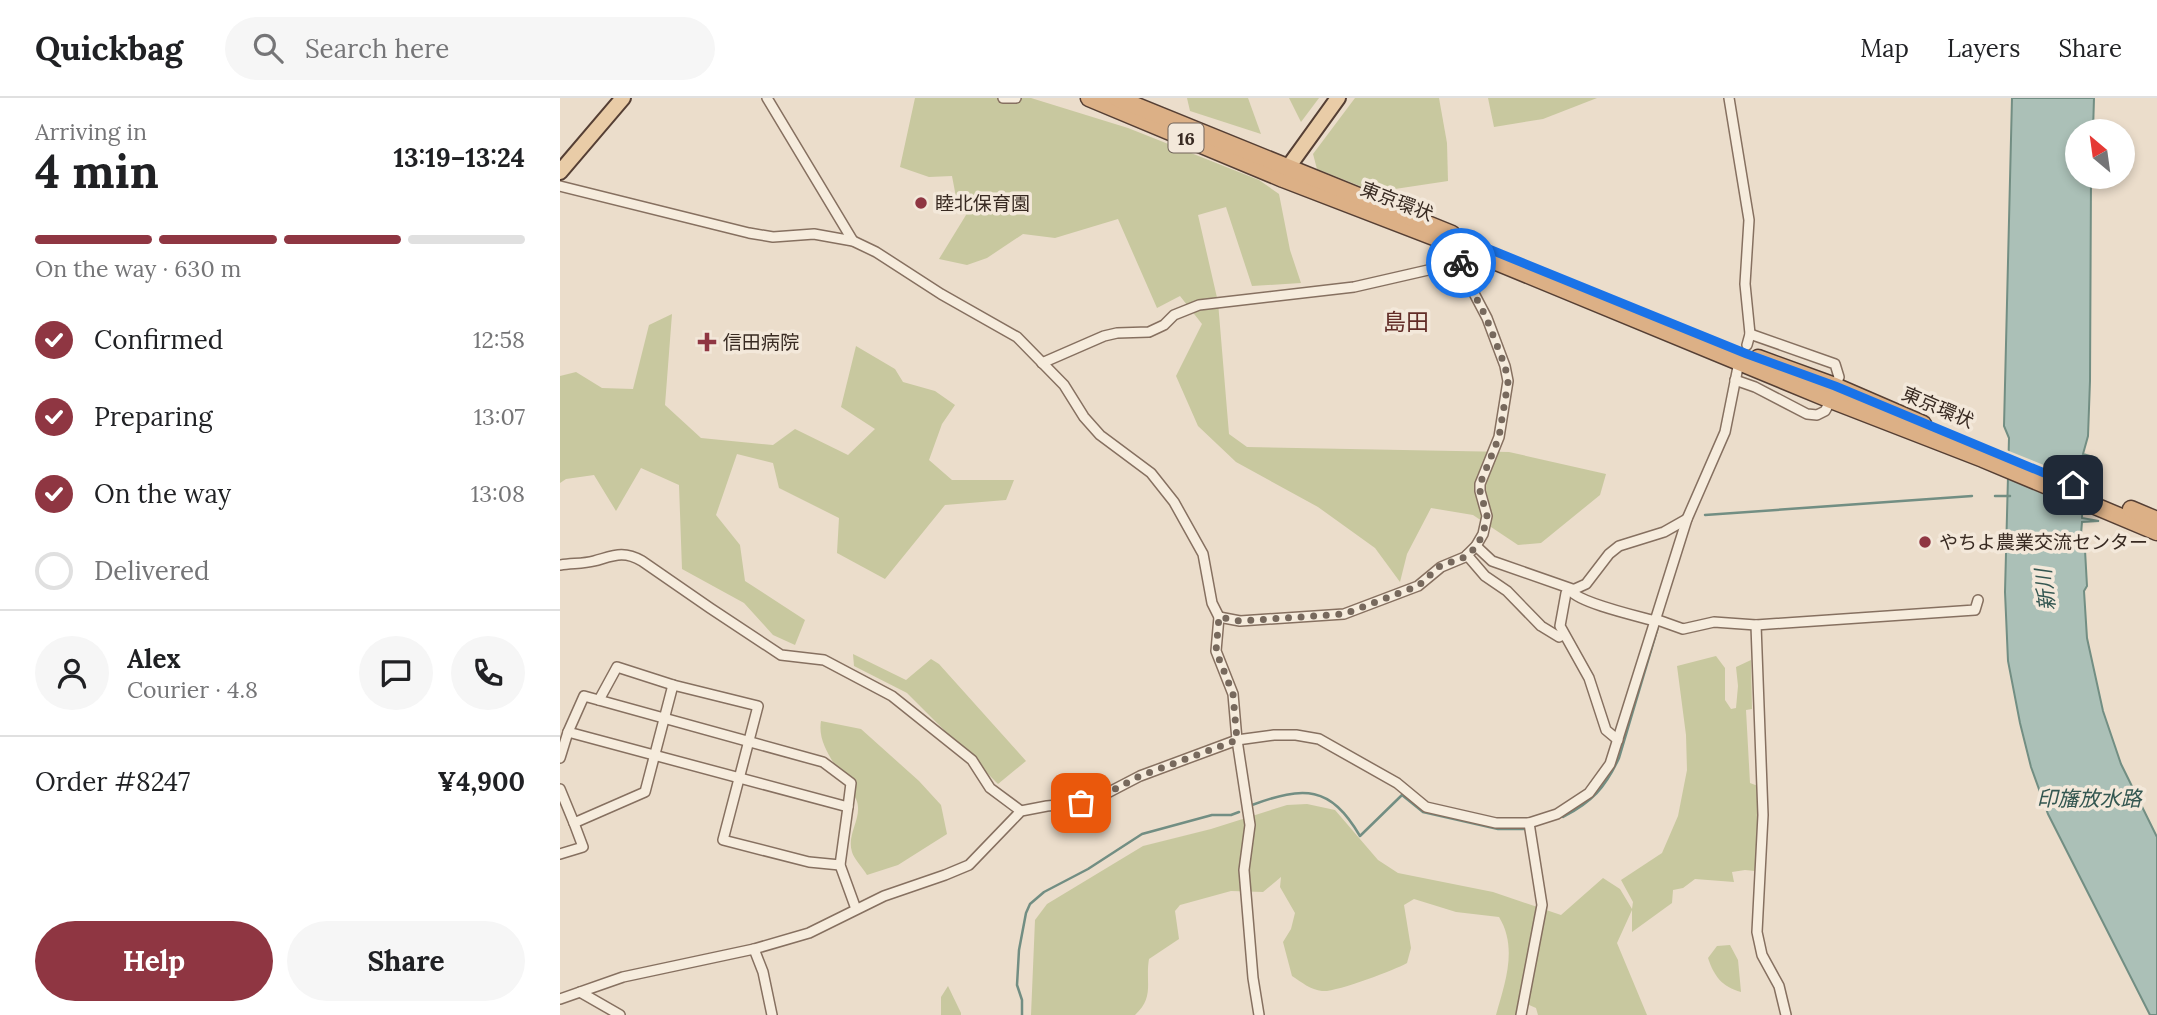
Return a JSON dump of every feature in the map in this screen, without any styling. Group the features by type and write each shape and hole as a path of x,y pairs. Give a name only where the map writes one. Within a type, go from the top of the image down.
{"highway":[{"name":"東京環状","path":"1089,98 1286,172 2117,509 2157,520"},
{"name":"東京環状","path":"1117,98 1286,172"},
{"name":"東京環状","path":"1450,238 1462,254 1564,284"},
{"name":"東京環状","path":"2117,509 2157,532"}],"main road":[{"path":"560,172 623,98"},
{"path":"1286,172 1338,98"}],"street":[{"path":"767,98 853,241"},
{"path":"1003,98 1016,98"},
{"path":"1729,98 1749,220 1745,284 1750,334 1747,345"},
{"path":"560,186 749,233 773,237 814,234 853,241 876,252 941,294 1017,337 1064,385 1084,417 1100,435 1151,473 1174,502 1203,554 1212,603 1219,617 1216,651 1233,694 1250,825 1244,870 1253,978 1259,1015"},
{"path":"1042,363 1104,336 1149,332 1164,325 1174,315 1199,305 1354,287 1450,265 1462,254"},
{"path":"1219,617 1240,621 1344,614 1418,586 1440,566 1467,555 1476,547 1483,534 1487,516 1480,484 1499,437 1508,382 1505,366 1486,317 1466,278 1462,254"},
{"path":"1735,380 1755,387 1807,414 1817,415 1825,411 1839,377 1835,364 1750,334"},
{"path":"560,999 623,977 754,949 809,933 856,909 969,865 1021,811 1090,802 1140,776 1237,740 1296,735 1319,739 1398,783 1426,807 1496,823 1529,823 1557,814 1589,793 1610,764 1687,519 1725,432 1738,367"},
{"path":"1618,740 1606,730 1589,678 1563,635 1560,626 1566,593 1586,584 1609,554 1619,547 1664,532 1687,519"},
{"path":"1476,547 1492,561 1573,591 1573,595 1587,601 1683,629 1714,622 1756,625 1975,610 1978,600"},
{"path":"560,565 594,561 614,554 633,556 781,655 824,660 892,696 972,760 990,788 1021,811"},
{"path":"1467,555 1485,576 1507,591 1541,626 1559,637 1563,635"},
{"path":"1756,625 1763,815 1758,932 1762,955 1779,986 1786,1015"},
{"path":"599,700 617,667 673,685 758,706 723,840 809,862 840,865"},
{"path":"573,823 645,792 673,685"},
{"path":"560,758 584,696 823,762 851,783 840,865 856,909"},
{"path":"568,732 848,807"},
{"path":"560,789 583,847 560,854"},
{"path":"1521,1015 1542,905 1529,823"},
{"path":"754,949 763,972 772,1015"},
{"path":"580,992 620,1015"}],"green space":[{"path":"915,98 1031,98 1128,128 1259,180 1279,194 1290,250 1301,283 1252,286 1226,207 1198,215 1218,302 1229,434 1247,447 1509,452 1606,474 1600,495 1541,543 1518,545 1473,515 1431,508 1407,554 1400,582 1375,548 1318,507 1236,462 1198,426 1176,376 1202,324 1180,296 1157,308 1118,219 1055,238 1023,234 987,258 967,265 939,259 966,215 956,197 952,176 929,177 900,167"},
{"path":"1187,98 1248,98 1261,134 1190,111"},
{"path":"1289,98 1319,98 1301,122"},
{"path":"1355,98 1439,98 1447,143 1448,181 1375,192 1317,169 1313,154"},
{"path":"1488,98 1597,98 1543,119 1494,127"},
{"path":"672,314 665,405 701,438 773,445 795,429 848,455 875,429 841,407 856,346 895,369 903,382 935,391 955,405 942,424 929,460 952,480 1014,480 1006,500 945,505 885,579 837,553 839,518 779,488 773,463 737,454 716,515 740,545 745,581 805,620 795,645 773,635 744,603 682,569 679,485 641,468 616,511 594,475 566,479 560,483 560,376 576,372 602,388 633,389 649,325"},
{"path":"853,654 906,680 931,659 939,664 1026,761 998,784 907,693 854,666"},
{"path":"1716,656 1725,668 1725,700 1731,709 1736,708 1736,667 1751,660 1752,709 1746,710 1750,783 1758,786 1755,871 1732,872 1734,882 1695,879 1683,888 1673,890 1672,903 1632,932 1632,910 1617,943 1647,1015 1538,1015 1536,1008 1520,1001 1516,1015 1496,1015 1506,978 1509,953 1505,929 1499,917 1456,912 1414,899 1404,905 1411,948 1407,963 1329,991 1314,989 1292,976 1283,942 1291,929 1295,913 1280,887 1281,877 1263,892 1231,891 1180,905 1175,911 1179,939 1149,959 1147,995 1135,1015 1031,1015 1035,920 1047,904 1143,846 1211,829 1287,805 1307,804 1335,810 1378,860 1398,873 1493,892 1561,915 1603,878 1620,889 1632,909 1633,902 1621,880 1662,853 1678,816 1687,770 1686,735 1677,666"},
{"path":"821,721 861,729 919,781 941,805 947,834 898,865 867,875 853,855 851,845 858,812 856,799 827,751"},
{"path":"1730,945 1738,960 1741,992 1720,980 1708,958 1717,946"},
{"path":"948,986 961,1015 941,1015 941,997"}],"water":[{"name":"印旛放水路","path":"2012,98 2094,98 2093,119 2065,119 2065,189 2091,189 2090,381 2088,436 2083,454 2097,458 2085,458 2082,518 2099,521 2082,522 2080,547 2085,550 2087,638 2103,711 2121,764 2157,837 2157,1015 2150,1015 2048,814 2031,767 2008,661 2005,592 2009,438 2004,426"}],"pier":[{"path":"2004,449 2086,482 2085,509 2003,476"}],"waterway":[{"path":"1705,515 1972,496"},
{"path":"1995,496 2010,496"},
{"path":"1563,817 1597,793 1614,769 1658,627"},
{"path":"1252,805 1287,795 1314,794 1338,807 1360,836 1402,795 1423,812 1498,829 1526,829"},
{"path":"1022,1015 1022,1000 1017,985 1019,950 1030,904 1044,892 1088,869 1142,834 1212,815 1239,812"}],"way so far":[{"path":"1081,803 1090,802 1140,776 1237,740 1231,683 1216,651 1219,617 1240,621 1344,614 1418,586 1440,566 1465,557 1476,547 1483,534 1487,516 1480,484 1499,437 1508,382 1505,366 1486,317 1461,263"}],"place":[{"name":"睦北保育園","path":"921,203"},
{"name":"信田病院","path":"707,342"},
{"name":"やちよ農業交流センター","path":"1925,542"}],"district":[{"name":"島田","path":"1406,321"}],"route":[{"path":"1461,263 1460,259 1465,250 1447,243 1452,234 1747,354 1835,386 2073,485"}],"water label":[{"name":"新川","path":"2045,590"}]}
